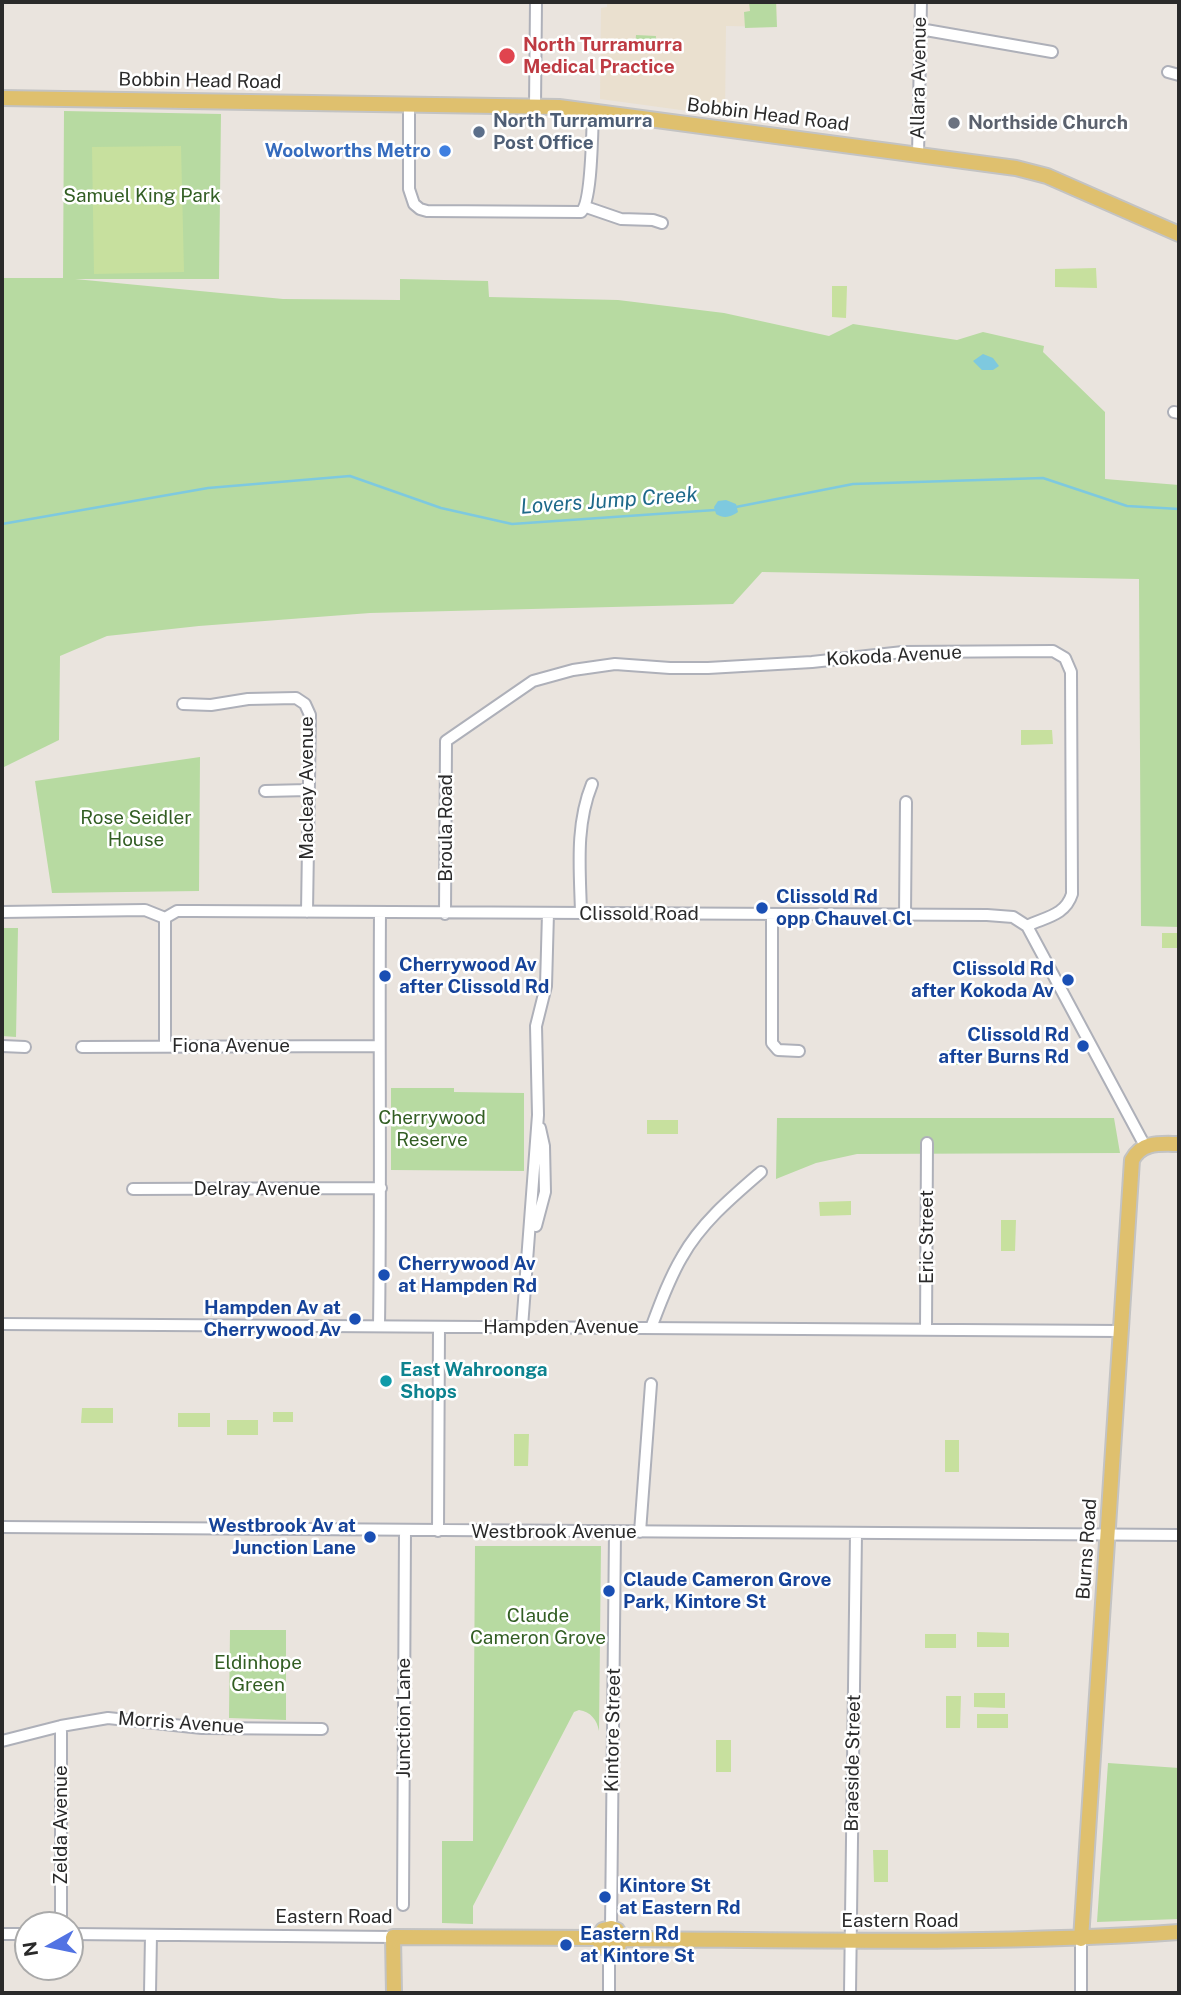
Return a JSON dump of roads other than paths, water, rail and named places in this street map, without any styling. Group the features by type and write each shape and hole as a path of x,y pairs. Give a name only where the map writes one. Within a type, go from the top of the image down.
{"main road":[{"name":"Bobbin Head Road","path":"2,98 535,106 1016,168 1046,176 1179,234"},
{"path":"1145,1146 1179,1144"},
{"name":"Burns Road","path":"1081,1939 1132,1160 1145,1146"},
{"path":"603,1930 616,1933 618,1947 609,1950 601,1946 599,1938 603,1930"},
{"name":"Eastern Road","path":"616,1933 851,1940 1081,1939 1179,1932"},
{"path":"393,1937 394,1993"},
{"name":"Eastern Road","path":"393,1937 599,1938"}],"street":[{"path":"535,106 536,2"},
{"name":"Allara Avenue","path":"918,155 921,2"},
{"path":"920,29 1052,52"},
{"path":"409,103 409,189 414,204 420,209 581,212 586,207 593,113"},
{"path":"586,207 621,219 653,220 662,223"},
{"name":"Kokoda Avenue","path":"446,741 533,681 573,670 615,664 708,668 811,662 903,652 1053,651 1065,658 1071,672 1073,894 1066,907 1054,916 1027,926"},
{"name":"Macleay Avenue","path":"183,704 211,705 248,699 296,698 305,704 310,715 307,912"},
{"name":"Broula Road","path":"445,914 446,741"},
{"path":"581,913 580,839 586,800 593,784"},
{"path":"265,791 308,790"},
{"path":"905,915 906,802"},
{"name":"Clissold Road","path":"2,912 145,910 165,918 177,911 1003,915 1013,917 1027,926"},
{"path":"379,1326 380,914"},
{"path":"522,1327 527,1256 545,1192 544,1146 538,1115 536,1026 547,986 548,914"},
{"path":"772,914 772,1043 778,1050 799,1051"},
{"path":"165,918 165,1046"},
{"path":"1027,926 1145,1146"},
{"path":"2,1046 25,1047"},
{"name":"Fiona Avenue","path":"82,1047 379,1046"},
{"name":"Eric Street","path":"926,1330 927,1143"},
{"path":"651,1328 682,1255 728,1200 761,1172"},
{"name":"Delray Avenue","path":"133,1189 381,1188"},
{"name":"Hampden Avenue","path":"2,1324 1121,1331"},
{"path":"438,1531 439,1327"},
{"path":"640,1532 651,1384"},
{"name":"Westbrook Avenue","path":"2,1527 1179,1535"},
{"name":"Junction Lane","path":"403,1905 405,1531"},
{"name":"Kintore Street","path":"615,1532 616,1933"},
{"name":"Braeside Street","path":"850,1993 856,1533"},
{"name":"Morris Avenue","path":"2,1741 108,1717 202,1728 322,1729"},
{"name":"Zelda Avenue","path":"61,1726 61,1911"},
{"name":"Eastern Road","path":"84,1934 393,1937"},
{"path":"150,1993 151,1935"},
{"name":"Burns Road","path":"1081,1939 1081,1993"},
{"path":"609,1950 609,1993"}],"water":[{"path":"983,354 993,358 999,366 993,370 982,370 973,361"},
{"path":"726,500 736,504 738,512 727,517 716,514 714,507 718,501"}],"waterway":[{"name":"Lovers Jump Creek","path":"2,524 208,488 350,476 441,508 512,524 715,510"},
{"name":"Lovers Jump Creek","path":"736,507 853,484 1043,478 1127,506 1179,509"}],"place":[{"name":"North Turramurra Medical Practice","path":"507,56"},
{"name":"Northside Church","path":"954,123"},
{"name":"North Turramurra Post Office","path":"479,132"},
{"name":"Woolworths Metro","path":"445,151"},
{"name":"Clissold Rd opp Chauvel Cl","path":"762,908"},
{"name":"Cherrywood Av after Clissold Rd","path":"385,976"},
{"name":"Clissold Rd after Kokoda Av","path":"1068,980"},
{"name":"Clissold Rd after Burns Rd","path":"1083,1046"},
{"name":"Cherrywood Av at Hampden Rd","path":"384,1275"},
{"name":"Hampden Av at Cherrywood Av","path":"355,1319"},
{"name":"East Wahroonga Shops","path":"386,1381"},
{"name":"Westbrook Av at Junction Lane","path":"370,1537"},
{"name":"Claude Cameron Grove Park, Kintore St","path":"609,1591"},
{"name":"Kintore St at Eastern Rd","path":"605,1897"},
{"name":"Eastern Rd at Kintore St","path":"566,1945"}],"park label":[{"name":"Samuel King Park","path":"142,196"},
{"name":"Rose Seidler House","path":"136,829"},
{"name":"Cherrywood Reserve","path":"432,1129"},
{"name":"Claude Cameron Grove","path":"538,1627"},
{"name":"Eldinhope Green","path":"258,1674"}]}
